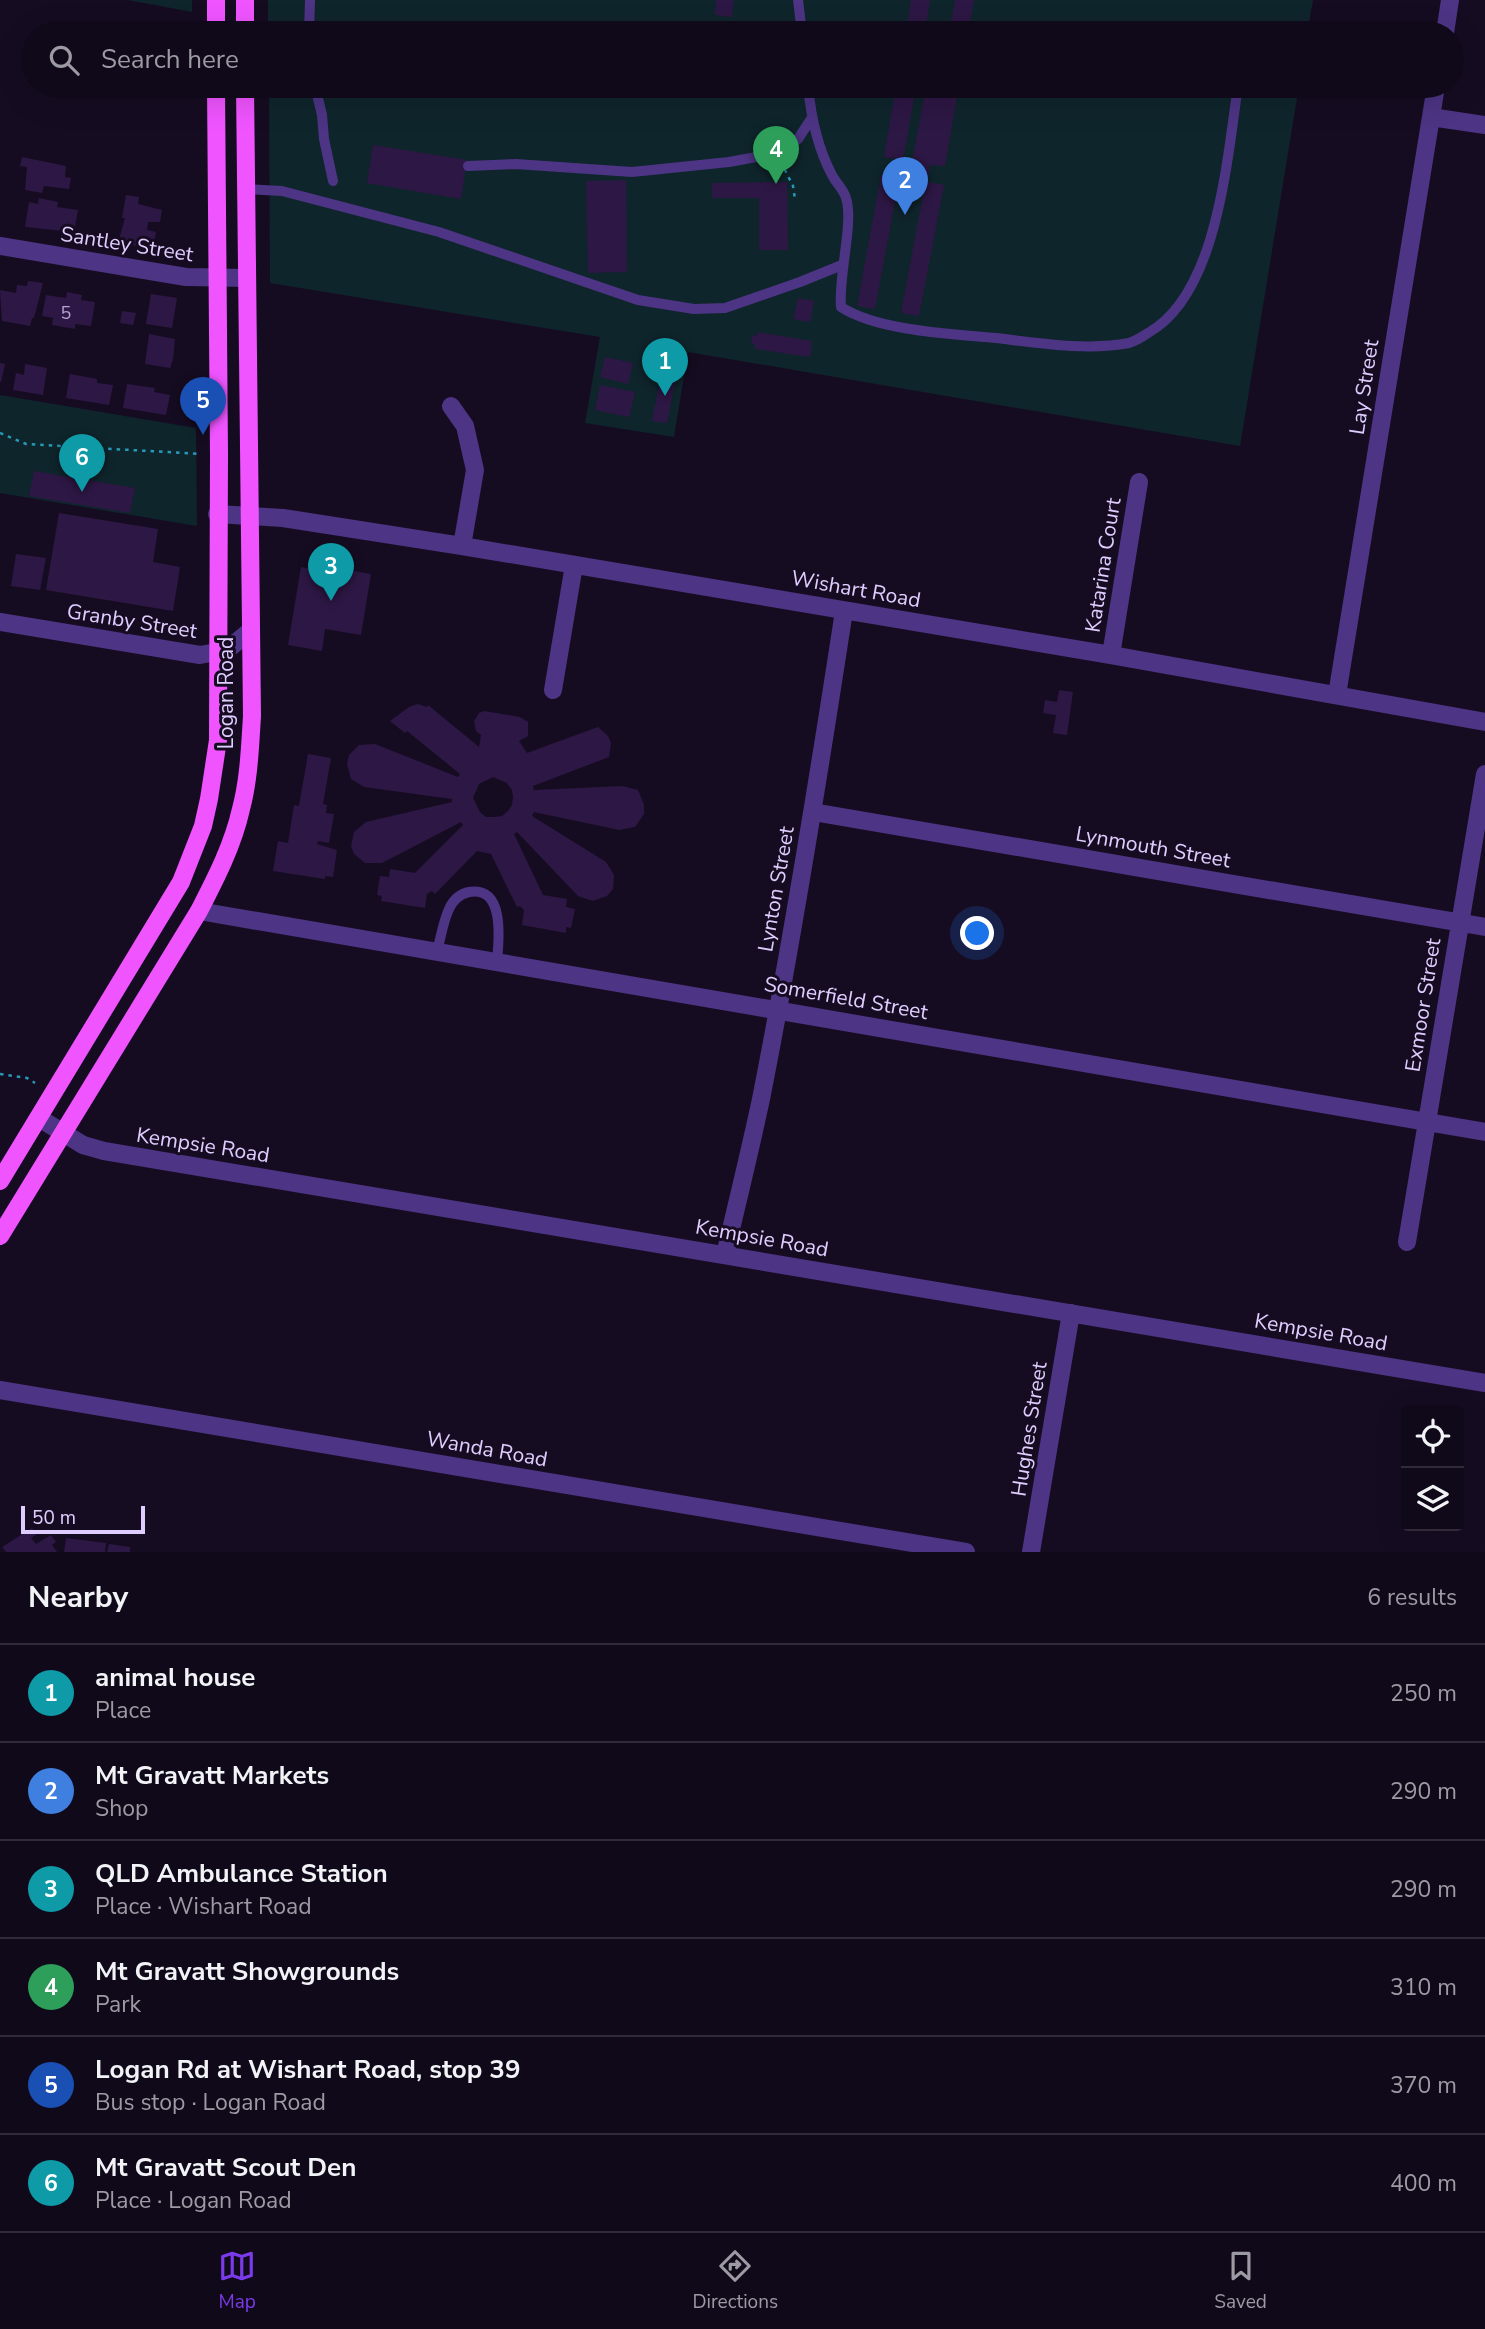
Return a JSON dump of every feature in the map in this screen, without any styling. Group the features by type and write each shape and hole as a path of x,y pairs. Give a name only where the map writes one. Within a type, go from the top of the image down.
{"main road":[{"path":"216,0 216,21"},
{"path":"245,0 245,21"},
{"name":"Logan Road","path":"0,1181 166,909 192,856 203,826 214,774 218,740 216,654 219,454 216,98"},
{"name":"Logan Road","path":"0,1236 199,911 227,855 242,808 252,716 245,98"}],"street":[{"path":"1447,21 1450,0"},
{"name":"Lay Street","path":"1337,695 1434,98"},
{"path":"1431,117 1485,125"},
{"name":"Santley Street","path":"0,246 186,277 246,278"},
{"path":"451,407 465,426 475,470 462,546"},
{"name":"Katarina Court","path":"1111,655 1139,482"},
{"name":"Wishart Road","path":"217,514 309,522 462,546 1111,655 1485,722"},
{"path":"553,691 574,565"},
{"name":"Lynton Street","path":"725,1255 778,1010 813,812 844,611"},
{"name":"Granby Street","path":"0,622 194,655 216,654 235,645 250,631"},
{"name":"Exmoor Street","path":"1407,1242 1485,774"},
{"name":"Lynmouth Street","path":"813,812 1485,927"},
{"name":"Somerfield Street","path":"199,911 1485,1132"},
{"name":"Kempsie Road","path":"39,1118 88,1147 104,1151 1485,1383"},
{"name":"Hughes Street","path":"1031,1552 1071,1312"},
{"name":"Wanda Road","path":"0,1390 966,1552"}],"lane":[{"path":"309,21 310,0"},
{"path":"798,0 801,21"},
{"path":"318,98 333,181"},
{"path":"809,98 811,119 832,175 846,198 848,219 839,288 841,307 857,317 926,330 999,339 1088,345 1131,342 1161,326 1184,298 1206,255 1221,200 1236,98"},
{"path":"468,166 516,164 632,172 730,162 767,155 786,147 798,139 811,119"},
{"path":"246,189 282,191 439,232 638,300 694,309 724,308 842,265"},
{"path":"437,951 449,908 458,896 471,891 491,899 497,913 497,961"}],"path":[{"path":"781,162 793,186 795,199"},
{"path":"0,433 26,444 219,454"},
{"path":"0,1074 27,1078 35,1083"}],"shaded area":[{"path":"128,0 192,0 192,12"},
{"path":"268,0 1313,0 1309,21 268,21"},
{"path":"269,98 1297,98 1240,446 688,352 674,437 585,423 600,337 270,283"},
{"path":"0,395 196,428 197,526 0,493"}],"building":[{"path":"716,0 734,0 732,17 715,15"},
{"path":"911,0 930,0 927,21 908,21"},
{"path":"955,0 974,0 970,21 951,21"},
{"path":"894,98 914,98 903,160 884,157"},
{"path":"924,98 957,98 945,166 926,165 930,166 927,182 944,185 919,316 901,313 925,184 899,180 875,309 857,306 881,175 897,178 900,160 912,163"},
{"path":"373,145 467,160 461,199 367,183"},
{"path":"22,157 66,166 65,177 71,178 69,189 44,186 42,193 25,190 27,167 20,166"},
{"path":"626,180 627,272 588,273 586,181"},
{"path":"787,182 788,250 759,250 759,198 712,198 712,183"},
{"path":"126,195 139,197 138,204 162,210 160,222 148,222 147,230 156,232 153,248 118,243 125,218 122,218"},
{"path":"39,198 58,202 57,207 78,210 74,232 25,227 29,202 38,204"},
{"path":"28,281 43,283 30,326 2,321 0,290 16,293 17,285 27,286"},
{"path":"67,292 82,295 81,300 95,302 91,326 75,324 75,329 52,325 53,318 42,316 46,295 66,298"},
{"path":"151,294 177,298 172,328 146,324"},
{"path":"798,298 814,301 810,322 793,319"},
{"path":"122,311 136,313 133,325 120,323"},
{"path":"758,332 812,341 810,357 755,349 755,344 751,344 752,335 757,336"},
{"path":"149,334 175,339 170,368 145,364"},
{"path":"605,357 633,363 628,384 600,377"},
{"path":"0,363 5,364 1,382 0,382"},
{"path":"25,364 47,368 43,395 13,390 16,373 24,375"},
{"path":"662,369 677,372 667,423 652,421"},
{"path":"70,374 113,385 109,405 66,398"},
{"path":"127,384 155,388 154,392 170,395 166,415 123,408"},
{"path":"600,385 635,392 629,417 595,410"},
{"path":"34,471 135,488 130,513 29,496"},
{"path":"59,513 158,529 153,562 180,567 173,611 46,590"},
{"path":"16,554 46,558 40,590 11,586"},
{"path":"301,567 338,573 343,569 371,574 361,635 325,629 322,651 288,645"},
{"path":"1059,690 1073,692 1067,735 1053,733 1056,715 1043,713 1045,700 1057,702"},
{"path":"428,705 479,747 481,735 476,731 474,721 479,713 484,711 520,717 528,722 528,736 519,741 527,753 598,727 608,736 611,743 609,757 533,786 534,790 622,786 638,790 644,805 644,814 635,827 619,830 534,812 532,816 606,862 614,875 613,889 607,896 593,901 578,896 517,832 514,834 543,895 567,899 566,907 575,909 571,928 566,927 566,933 522,925 524,910 520,906 517,907 491,854 477,851 435,894 432,891 427,894 425,908 381,901 382,896 377,895 380,876 389,877 390,869 415,873 463,825 461,822 382,863 365,863 354,854 351,846 354,832 366,822 452,802 452,799 364,787 351,779 347,764 349,755 359,745 375,744 458,777 460,774 407,731 405,733 390,721 409,707","holes":["493,777 507,783 512,790 512,805 502,816 486,817 480,812 473,798 479,784"]},
{"path":"308,754 331,758 323,804 327,805 326,813 334,814 329,843 318,841 317,844 337,850 333,877 325,876 325,879 273,871 278,841 288,843 294,805 299,806"},
{"path":"32,1528 37,1534 31,1538 36,1544 51,1535 56,1542 52,1545 57,1552 6,1552 2,1547"},
{"path":"66,1538 106,1543 105,1552 64,1552"},
{"path":"109,1544 130,1547 130,1552 107,1552"}],"place":[{"name":"Mt Gravatt Showgrounds","path":"776,184"},
{"name":"Mt Gravatt Markets","path":"905,215"},
{"name":"animal house","path":"665,396"},
{"name":"Logan Rd at Wishart Road, stop 39","path":"203,435"},
{"name":"Mt Gravatt Scout Den","path":"82,492"},
{"name":"QLD Ambulance Station","path":"331,601"}]}
